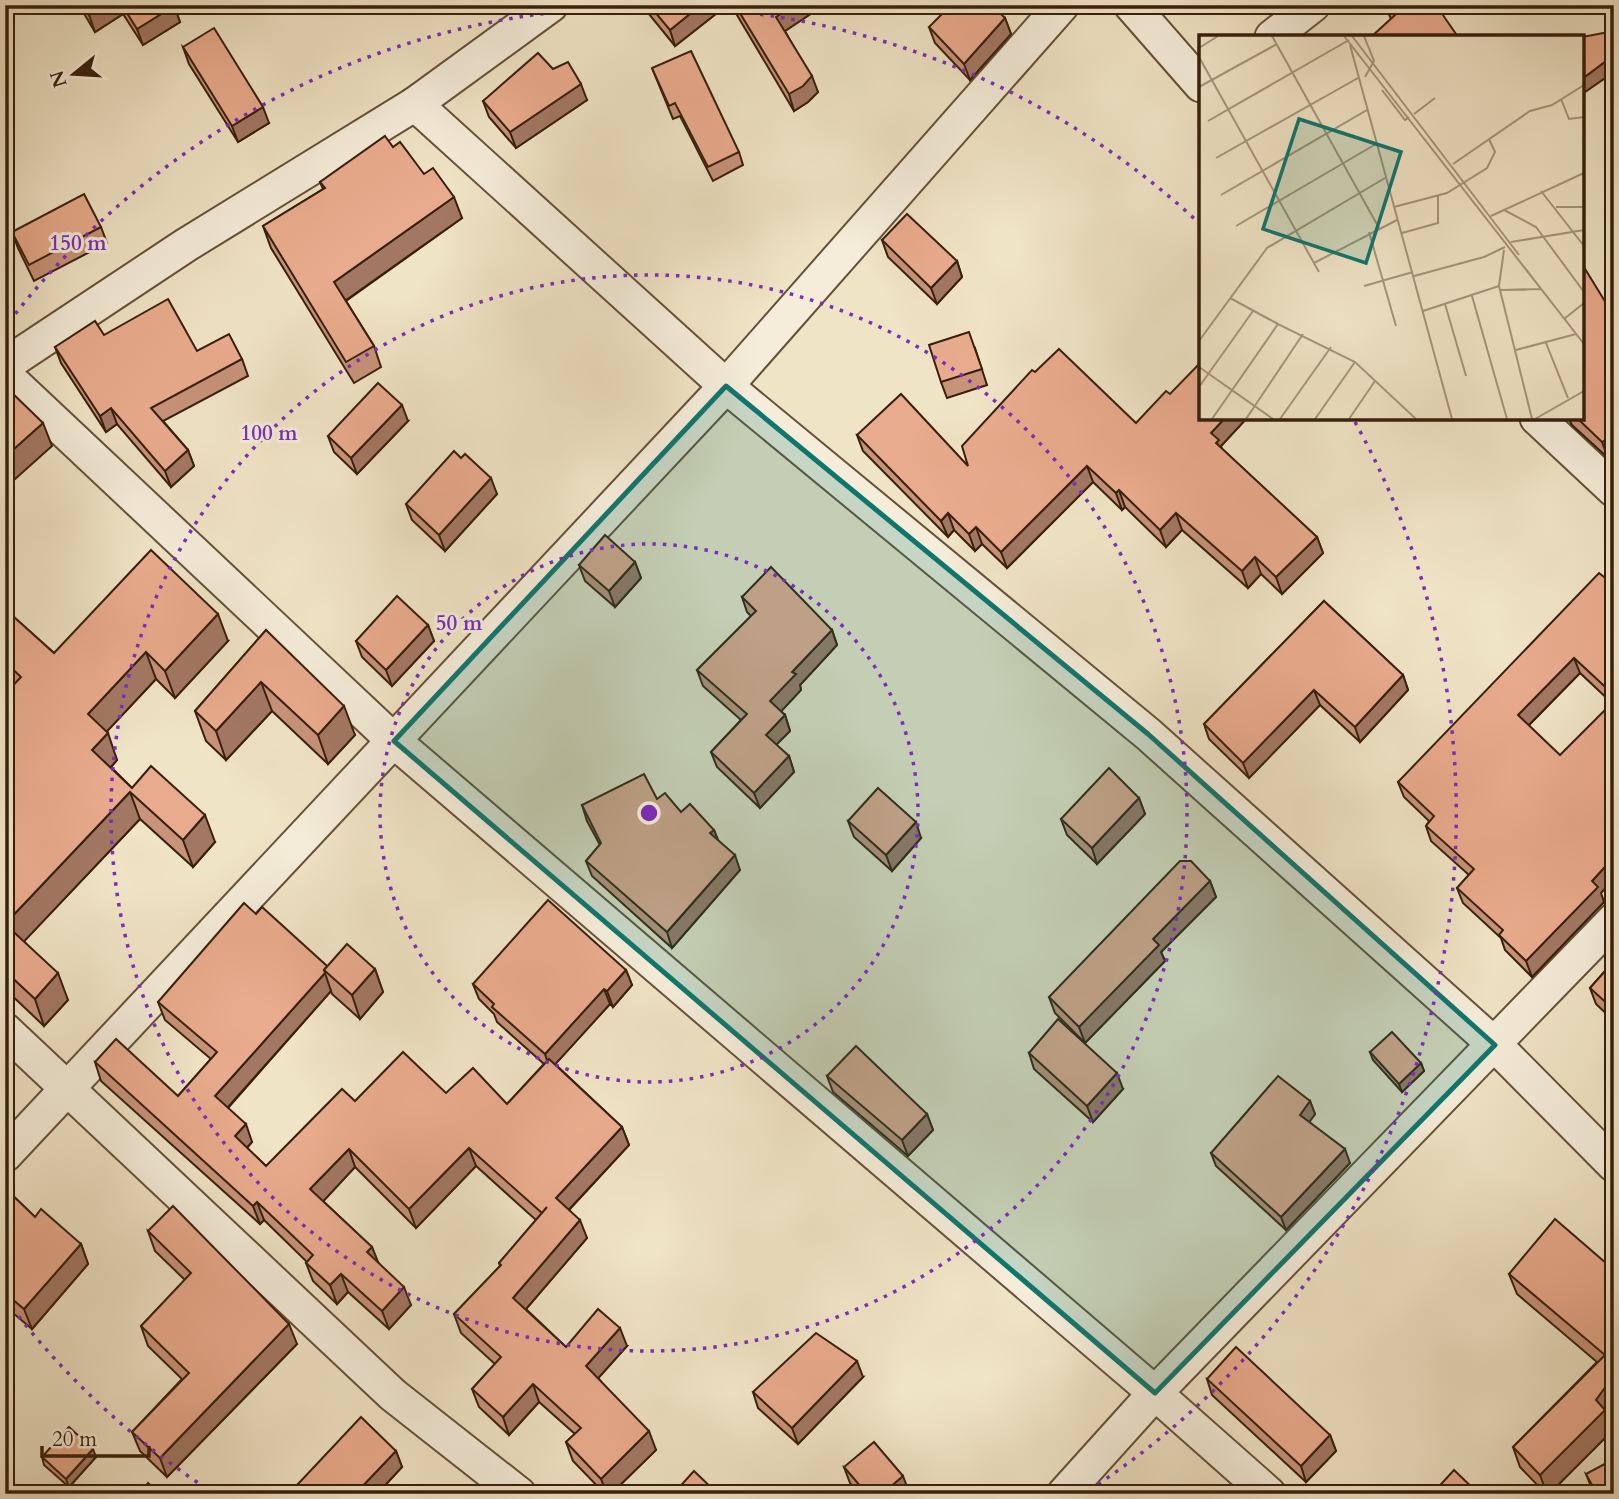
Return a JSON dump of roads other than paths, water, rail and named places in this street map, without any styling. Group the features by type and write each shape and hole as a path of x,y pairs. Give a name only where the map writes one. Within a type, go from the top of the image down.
{"street":[{"path":"5,365 186,245 415,104 551,5"},
{"path":"5,1155 726,386 1062,5"},
{"path":"1131,5 1199,83"},
{"path":"1275,35 1313,5"},
{"path":"415,104 726,386 1148,734 1495,1045 1614,1165"},
{"path":"5,375 394,741 1156,1393 1269,1494"},
{"path":"1539,420 1614,490"},
{"path":"1064,1494 1156,1393 1614,920"},
{"path":"5,1030 393,1395 519,1494"}]}
